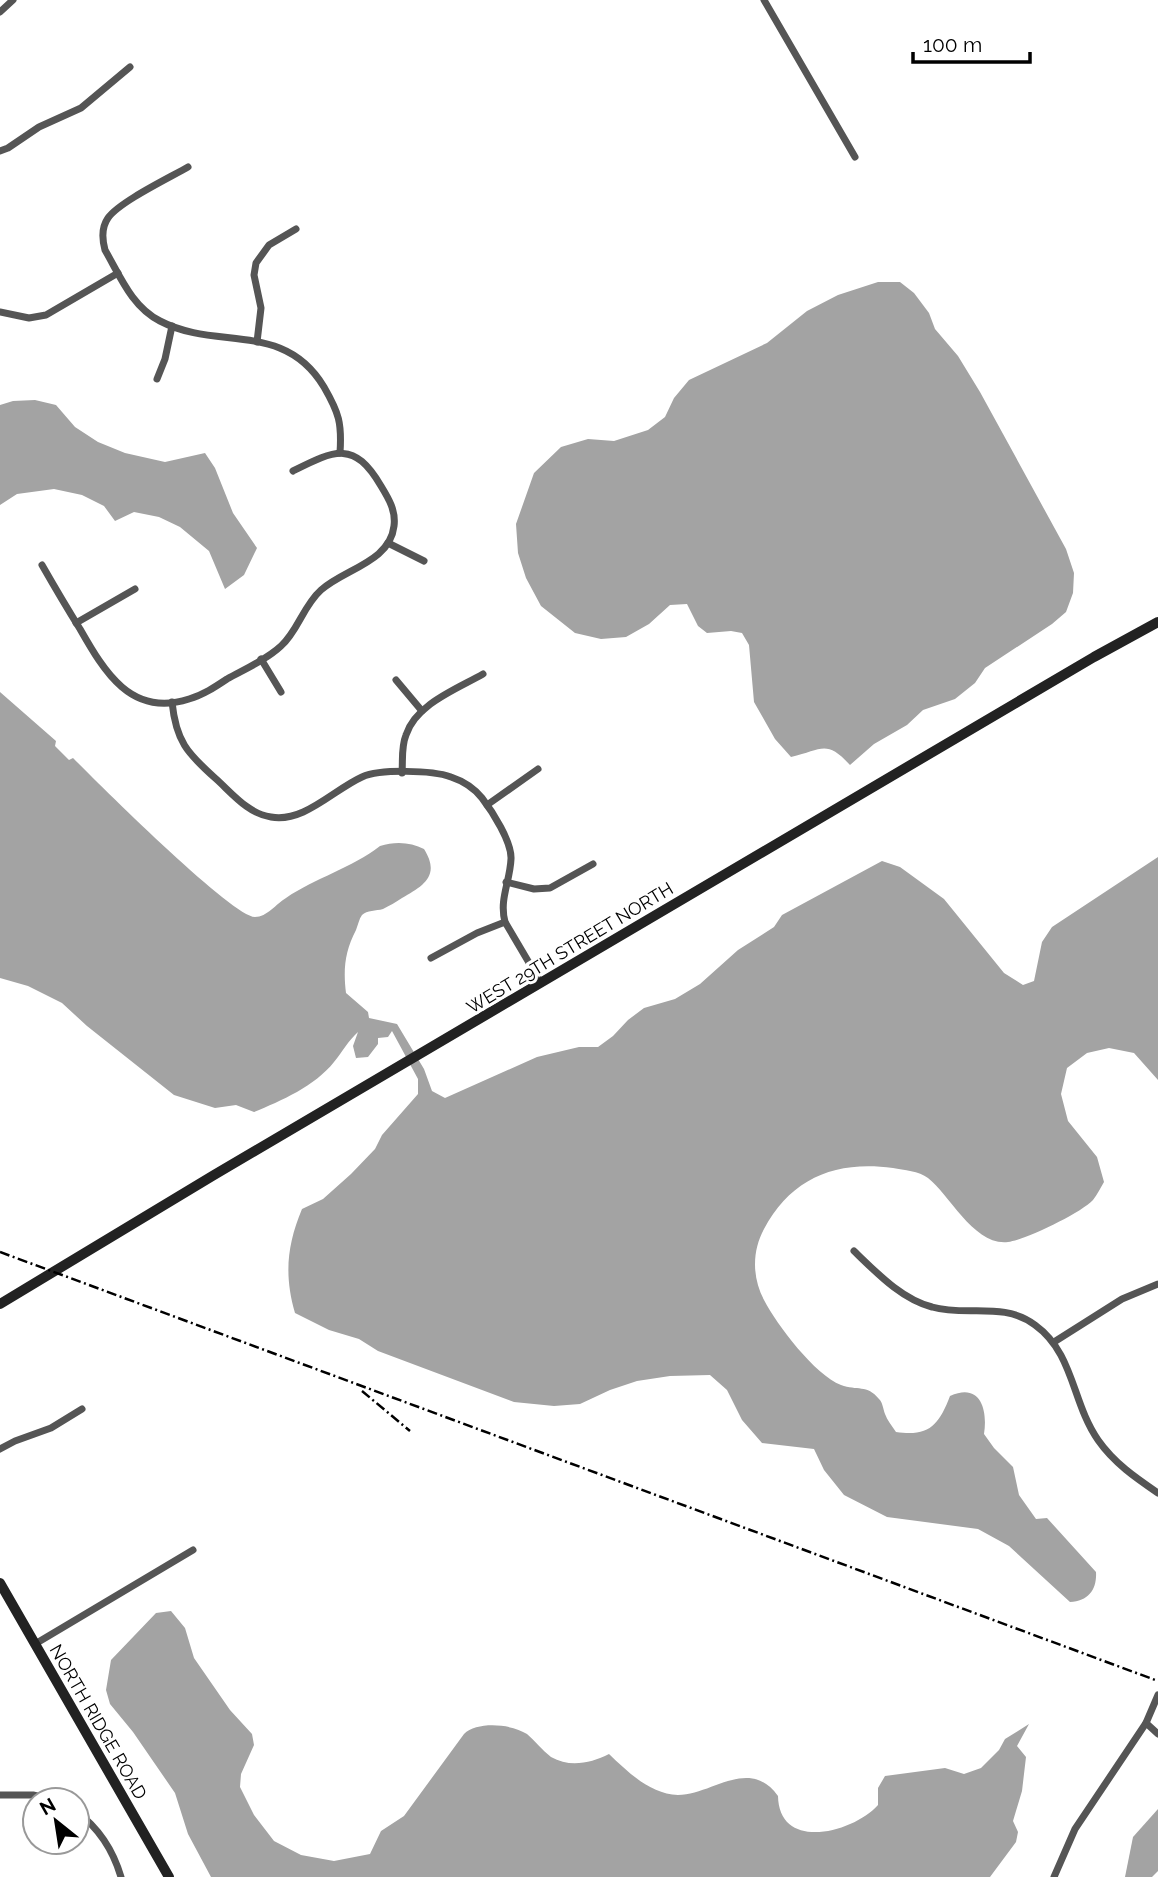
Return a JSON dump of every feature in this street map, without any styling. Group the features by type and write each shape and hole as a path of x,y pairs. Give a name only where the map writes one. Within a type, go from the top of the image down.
{"main road":[{"name":"WEST 29TH STREET NORTH","path":"0,1304 214,1175 1094,657 1158,622"},
{"name":"NORTH RIDGE ROAD","path":"0,1583 169,1877"}],"street":[{"path":"0,12 12,0"},
{"path":"764,0 855,157"},
{"path":"0,151 39,127 81,108 130,67"},
{"path":"188,167 118,208 108,219 104,227 103,242 118,273 144,310 172,326 257,342 288,351 308,365 340,418 340,453"},
{"path":"257,342 261,308 254,275 256,263 269,245 296,229"},
{"path":"0,312 29,318 46,315 118,273"},
{"path":"157,379 172,326"},
{"path":"42,565 103,668 119,686 149,701 172,702 201,695 284,644 320,591 376,556 388,543 395,517 389,500 365,463 340,453 323,456 293,471"},
{"path":"388,543 424,561"},
{"path":"76,623 135,589"},
{"path":"261,659 281,692"},
{"path":"402,773 408,727 422,711 483,674"},
{"path":"396,680 422,711"},
{"path":"172,702 179,737 191,757 247,806 264,816 290,817 361,778 379,773 433,773 453,777 473,789 507,839 511,853 502,904 505,922 541,983"},
{"path":"487,806 538,769"},
{"path":"506,882 534,889 550,888 593,864"},
{"path":"431,958 467,938 505,922"},
{"path":"854,1251 885,1281 931,1307 960,1311 1013,1312 1034,1324 1054,1342 1065,1360 1082,1410 1097,1439 1122,1467 1158,1493"},
{"path":"1054,1342 1122,1299 1158,1284"},
{"path":"0,1449 51,1428 82,1409"},
{"path":"35,1644 193,1550"},
{"path":"1054,1877 1075,1829 1146,1723 1158,1695"},
{"path":"1146,1723 1158,1734"},
{"path":"0,1795 21,1795"},
{"path":"91,1822 106,1840 121,1877"}],"shaded area":[{"path":"878,282 900,282 914,293 929,313 935,329 958,356 1066,549 1074,573 1073,593 1066,612 985,668 975,683 955,699 923,710 907,725 874,744 850,765 829,749 791,757 775,739 754,702 749,645 742,633 707,633 698,626 687,604 670,605 649,624 626,637 601,639 575,633 541,606 526,578 518,553 516,524 534,473 561,447 588,439 614,441 648,430 665,417 674,398 689,380 767,343 807,311 838,295"},
{"path":"35,400 56,405 75,427 98,442 125,453 165,462 205,453 215,468 233,513 257,548 244,575 225,589 209,551 180,527 159,517 134,512 115,521 104,506 82,495 54,489 17,494 0,505 0,405 13,401"},
{"path":"0,692 56,741 55,746 69,760 73,758 220,896 255,917 264,915 297,891 358,861 380,846 403,843 424,849 431,866 423,884 385,908 362,915 347,953 345,984 346,993 368,1012 369,1018 397,1024 424,1069 432,1091 445,1098 537,1057 579,1047 598,1047 644,1008 675,999 700,984 738,950 774,927 782,915 882,861 900,867 944,899 1004,973 1023,985 1034,981 1042,942 1052,927 1158,857 1158,1080 1134,1053 1109,1048 1087,1053 1067,1068 1061,1094 1068,1121 1097,1157 1104,1182 1093,1200 1077,1212 1039,1231 1008,1242 996,1241 974,1228 924,1176 911,1171 872,1166 834,1170 802,1185 775,1211 760,1237 755,1264 760,1291 787,1335 831,1380 875,1394 896,1432 917,1433 925,1430 942,1415 950,1396 960,1393 975,1395 983,1407 984,1434 1013,1467 1019,1495 1036,1519 1047,1518 1096,1572 1091,1593 1087,1597 1070,1602 1009,1546 978,1529 887,1517 844,1495 824,1470 814,1449 762,1443 742,1420 727,1390 710,1375 670,1376 637,1381 580,1404 554,1406 514,1402 378,1351 359,1339 329,1330 295,1313 288,1273 290,1248 302,1209 323,1199 375,1149 382,1135 418,1094 418,1079 392,1031 388,1037 378,1038 378,1044 368,1057 356,1058 353,1046 358,1032 326,1071 286,1098 254,1112 236,1105 215,1108 174,1095 62,1003 28,986 0,978"},
{"path":"171,1611 185,1628 194,1658 230,1710 252,1734 254,1745 241,1774 240,1787 254,1815 274,1841 301,1855 334,1861 370,1854 381,1831 404,1816 464,1734 477,1727 495,1725 527,1734 551,1757 558,1760 588,1762 609,1754 640,1781 668,1794 691,1793 730,1780 755,1779 767,1784 778,1796 782,1814 791,1825 803,1831 819,1832 836,1829 867,1815 878,1805 878,1788 885,1776 945,1768 964,1774 981,1768 999,1750 1005,1739 1029,1724 1017,1746 1026,1757 1022,1791 1013,1821 1018,1832 1016,1842 990,1877 211,1877 188,1834 175,1793 110,1704 106,1690 111,1660 156,1613"},
{"path":"1158,1809 1158,1871 1152,1877 1125,1877 1133,1837"}],"railway":[{"path":"0,1252 1158,1681"},
{"path":"362,1391 410,1431"}]}
